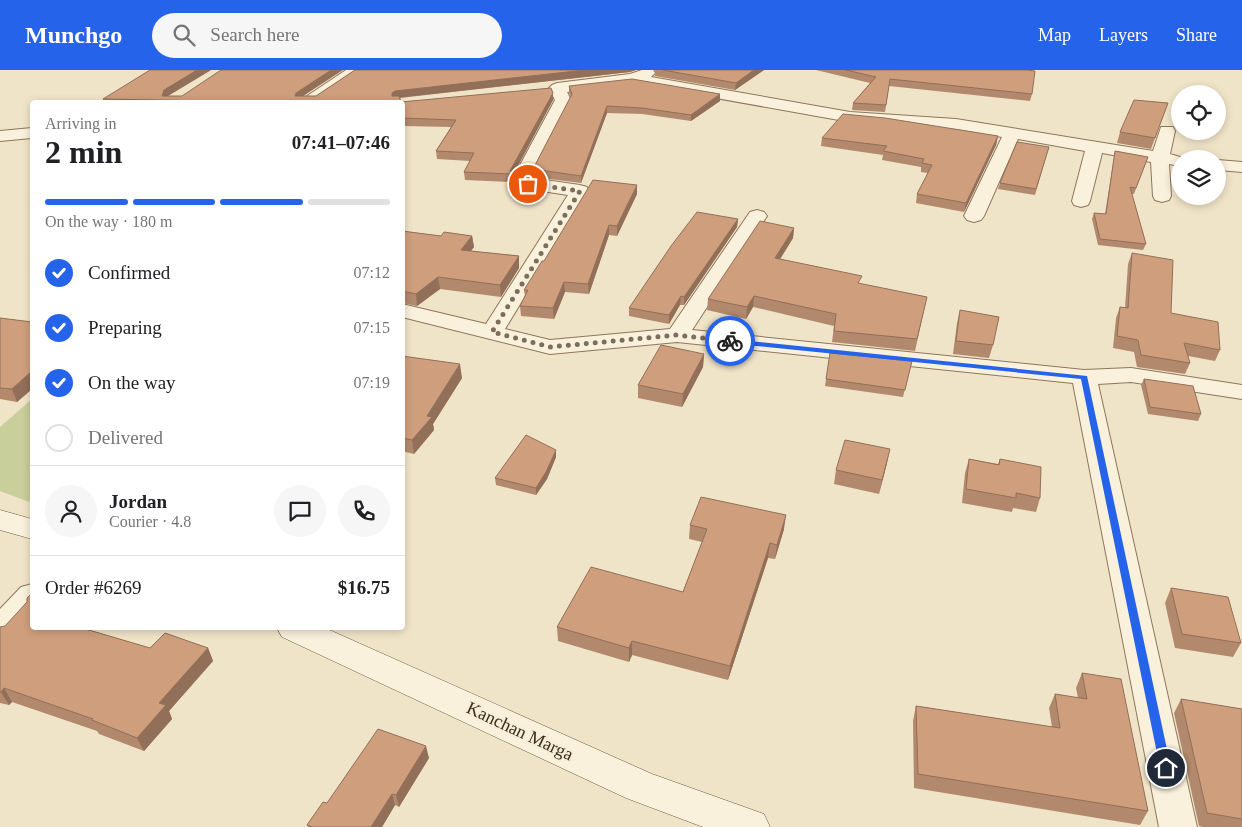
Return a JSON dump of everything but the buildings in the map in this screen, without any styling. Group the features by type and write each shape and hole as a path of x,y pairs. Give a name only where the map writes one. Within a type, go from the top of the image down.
{"main road":[{"path":"0,520 30,528"},
{"name":"Kanchan Marga","path":"298,630 639,786 750,827"}],"street":[{"path":"309,100 356,70"},
{"path":"538,90 632,78 659,70"},
{"path":"632,78 850,116 956,124 1171,160"},
{"path":"492,332 580,191 528,184 522,180 563,100 557,88"},
{"path":"1162,196 1160,158 1167,131"},
{"path":"0,136 30,133"},
{"path":"974,216 1012,133"},
{"path":"1082,201 1095,147"},
{"path":"1226,166 1242,167"},
{"path":"677,335 757,216"},
{"path":"405,311 550,347 677,335 1084,377 1131,375 1242,392"},
{"path":"1084,377 1178,827"},
{"path":"0,629 30,597"}],"green space":[{"path":"30,401 30,502 0,491 0,427"}],"way so far":[{"path":"528,184 580,191 492,332 550,347 677,335 730,341"}],"route":[{"path":"730,341 1084,377 1166,768"}]}
